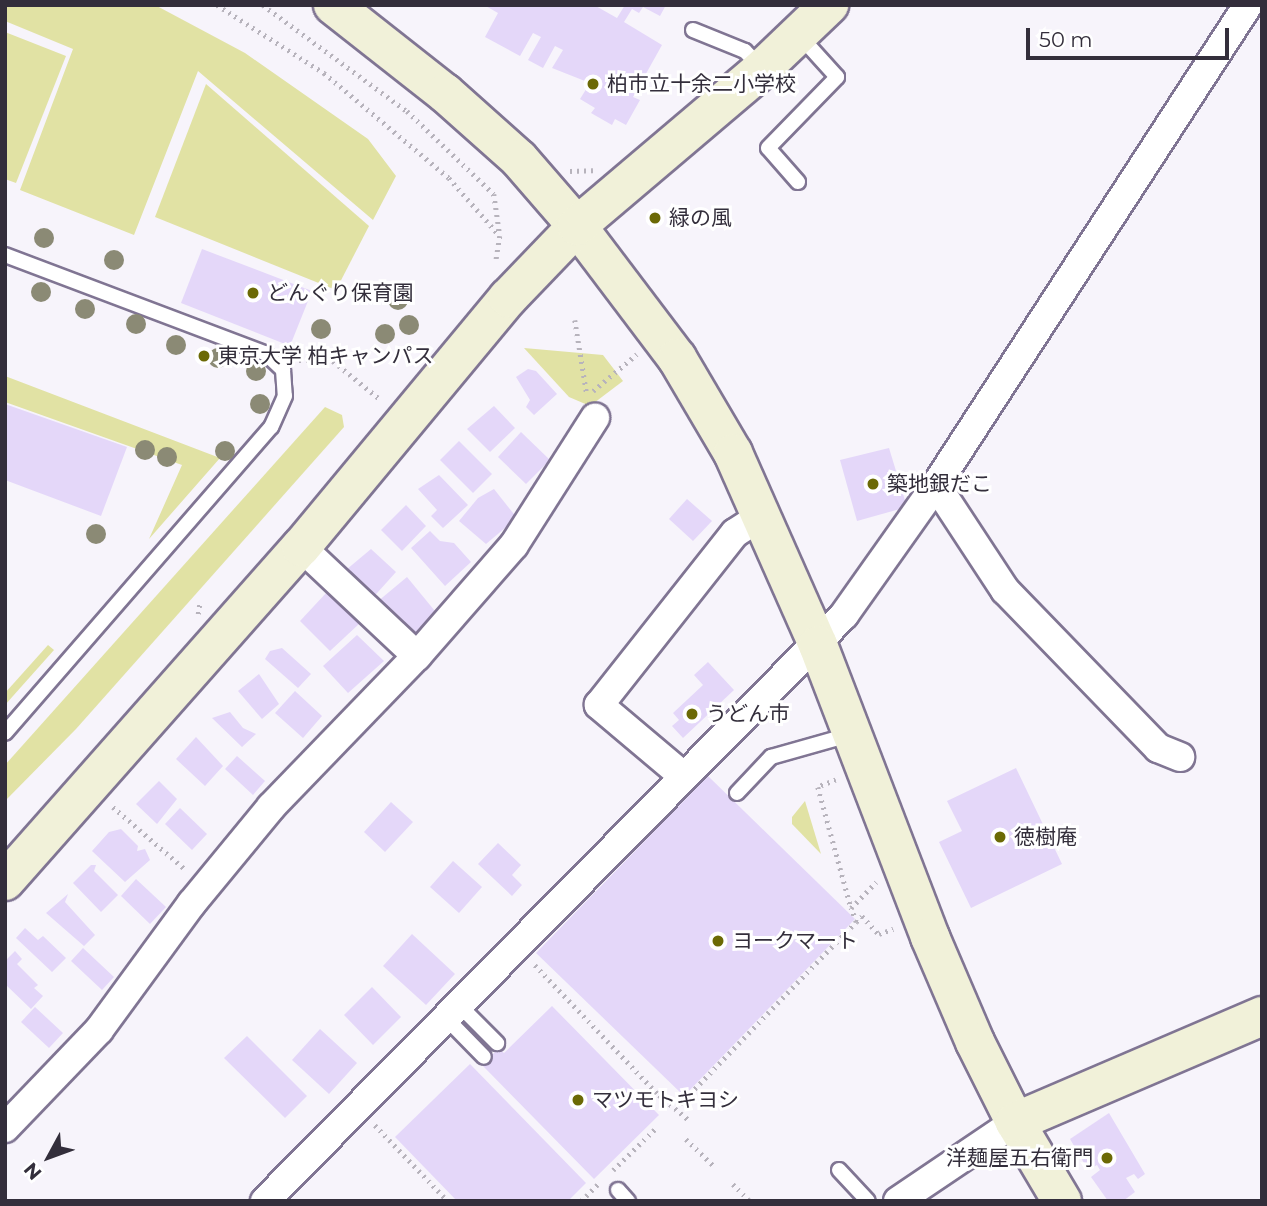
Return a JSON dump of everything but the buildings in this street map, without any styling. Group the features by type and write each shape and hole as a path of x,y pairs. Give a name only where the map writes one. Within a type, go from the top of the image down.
{"street":[{"path":"333,5 519,159 577,226 677,358 733,453 818,645 850,734 951,988 1015,1122 1062,1201"},
{"path":"8,871 301,547 508,298 577,226 762,69 829,5"},
{"path":"265,1201 518,946 682,775 818,645 936,485 1248,5"},
{"path":"5,1128 99,1030 205,886 271,807 417,656 514,545 591,407"},
{"path":"936,485 1005,590 1158,748 1180,757"},
{"path":"682,775 599,705 735,533 761,517"},
{"path":"301,547 417,656"},
{"path":"898,1201 1015,1122 1262,1017"}],"lane":[{"path":"693,30 745,51 762,69"},
{"path":"798,182 768,148 837,77 799,35"},
{"path":"5,255 265,354 283,370 285,396 271,427 5,733"},
{"path":"737,793 771,757 850,734"},
{"path":"452,1011 497,1043"},
{"path":"452,1011 484,1057"},
{"path":"839,1170 868,1201"}],"path":[{"path":"217,5 324,73 449,178 500,236"},
{"path":"263,5 386,95 468,166 494,194 500,236 494,270"},
{"path":"567,170 606,170"},
{"path":"575,320 591,407"},
{"path":"591,407 637,354"},
{"path":"283,370 302,359 333,361 382,401 392,391"},
{"path":"836,780 818,787 856,922"},
{"path":"110,805 205,886"},
{"path":"851,908 876,882"},
{"path":"680,1104 862,916 879,934 895,929"},
{"path":"518,946 659,1095 689,1120"},
{"path":"357,1107 448,1201"},
{"path":"581,1201 657,1127"},
{"path":"686,1139 715,1167"},
{"path":"733,1184 750,1201"}],"green space":[{"path":"5,5 155,5 245,53 368,139 396,176 373,220 198,71 134,235 20,190 73,49 5,21"},
{"path":"5,32 66,56 16,183 5,179"},
{"path":"206,84 369,226 336,290 155,217"},
{"path":"524,348 603,355 623,381 590,406 569,397"},
{"path":"5,376 220,458 149,539 182,465 5,402"},
{"path":"325,407 342,415 344,427 76,729 5,801 5,765"},
{"path":"48,645 54,650 5,705 5,693"},
{"path":"805,801 821,854 792,824 792,817"}],"place":[{"name":"柏市立十余二小学校","path":"593,84"},
{"name":"緑の風","path":"655,218"},
{"name":"どんぐり保育園","path":"253,293"},
{"name":"東京大学 柏キャンパス","path":"204,356"},
{"name":"築地銀だこ","path":"873,484"},
{"name":"うどん市","path":"692,714"},
{"name":"徳樹庵","path":"1000,837"},
{"name":"ヨークマート","path":"718,941"},
{"name":"マツモトキヨシ","path":"578,1100"},
{"name":"洋麺屋五右衛門","path":"1107,1158"}]}
